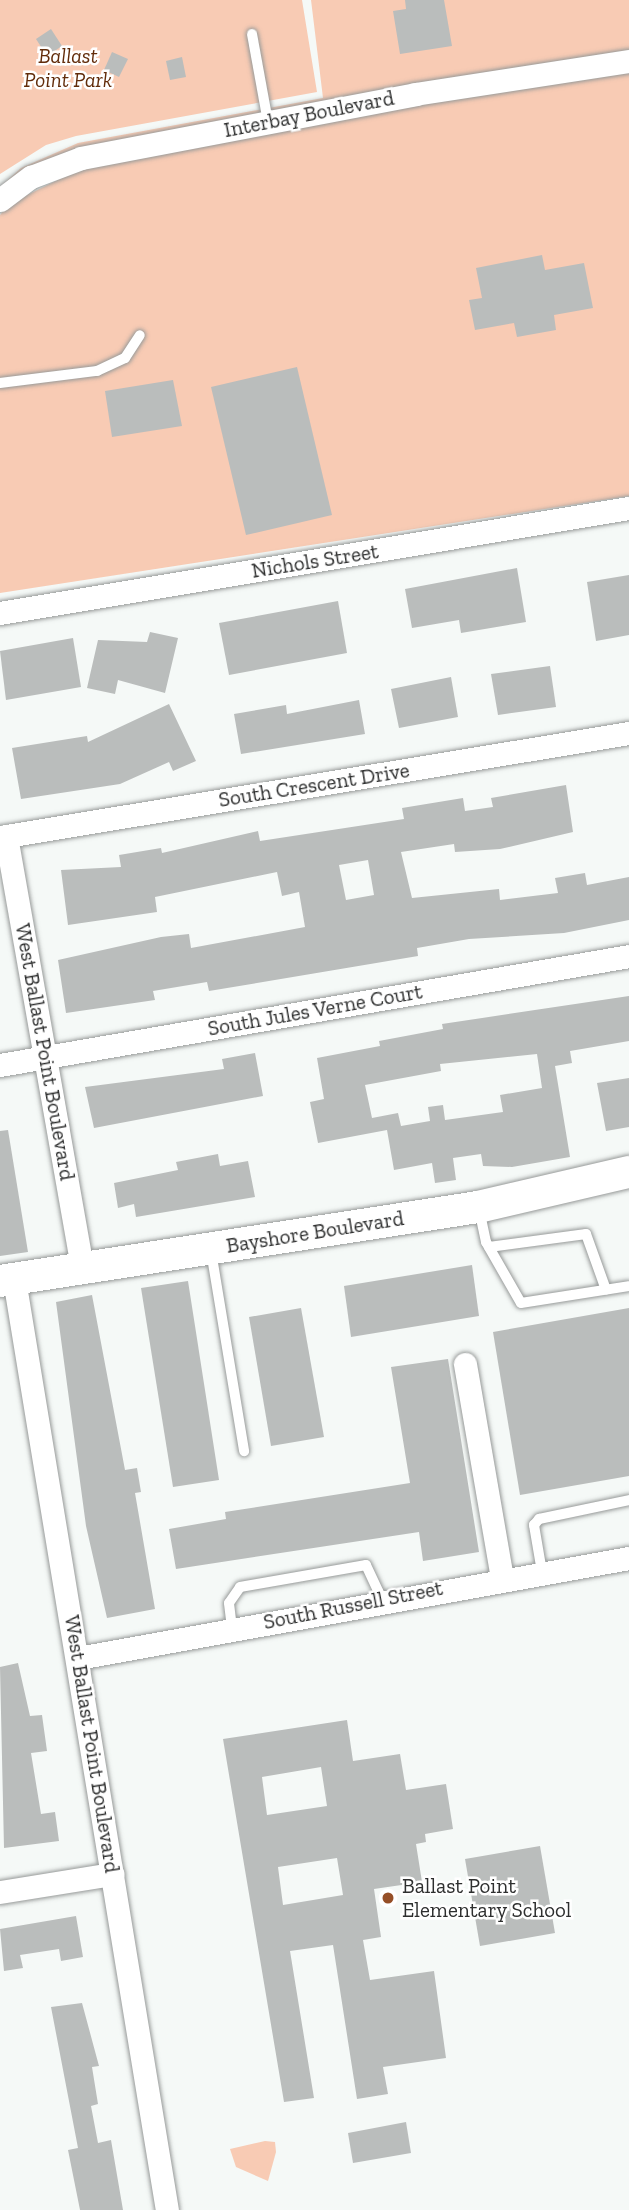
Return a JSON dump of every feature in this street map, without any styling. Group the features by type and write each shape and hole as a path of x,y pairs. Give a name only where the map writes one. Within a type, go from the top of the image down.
{"street":[{"name":"Interbay Boulevard","path":"0,200 31,177 81,158 268,122 629,61"},
{"name":"Nichols Street","path":"0,613 629,508"},
{"name":"South Crescent Drive","path":"3,837 629,733"},
{"name":"West Ballast Point Boulevard","path":"3,837 47,1057 82,1268"},
{"name":"South Jules Verne Court","path":"0,1065 629,956"},
{"name":"Bayshore Boulevard","path":"7,1280 478,1207 629,1173"},
{"name":"West Ballast Point Boulevard","path":"7,1280 78,1658 167,2210"},
{"path":"465,1364 502,1578"},
{"name":"South Russell Street","path":"78,1658 382,1599 629,1558"},
{"path":"0,1892 113,1874"}],"lane":[{"path":"252,34 268,122"},
{"path":"0,383 97,371 125,358 140,335"},
{"path":"478,1207 489,1247 521,1303 629,1286"},
{"path":"489,1247 586,1234 606,1290"},
{"path":"210,1248 244,1451"},
{"path":"542,1572 534,1525 539,1519 629,1500"},
{"path":"232,1628 229,1602 240,1587 366,1564 382,1599"}],"green space":[{"name":"Ballast Point Park","path":"0,0 302,0 317,92 76,136 46,145 0,174"},
{"path":"311,0 629,0 629,52 413,84 0,187 21,168 78,143 323,98"},
{"path":"629,71 629,496 0,593 0,215 9,204 84,167 417,103"},
{"path":"265,2141 275,2142 276,2152 268,2181 236,2167 230,2149"}],"building":[{"path":"405,0 444,0 452,46 400,54 393,11 406,9"},
{"path":"51,29 62,46 47,56 36,39"},
{"path":"112,52 128,59 119,77 104,70"},
{"path":"182,57 186,77 170,80 166,61"},
{"path":"542,255 545,270 584,263 593,308 554,315 556,330 517,337 514,323 475,330 469,300 482,298 476,268"},
{"path":"297,367 332,515 246,535 211,387"},
{"path":"173,380 182,426 112,437 105,391"},
{"path":"517,568 526,622 461,633 459,620 412,628 405,589"},
{"path":"629,575 629,635 596,641 587,582"},
{"path":"338,601 347,653 229,675 219,623"},
{"path":"150,632 178,638 165,693 118,680 115,694 87,688 98,640 147,642"},
{"path":"73,638 81,687 6,700 0,651"},
{"path":"550,666 556,707 498,715 491,674"},
{"path":"451,677 458,717 399,728 391,689"},
{"path":"359,700 365,734 241,754 234,714 286,705 287,714"},
{"path":"169,704 196,761 173,771 169,762 120,784 21,799 12,748 87,736 88,742"},
{"path":"566,785 573,832 500,849 455,852 454,844 401,852 412,898 499,889 500,900 558,893 555,878 585,873 587,885 629,877 629,920 564,933 469,939 417,948 418,956 209,991 207,982 153,991 155,1000 66,1013 58,960 161,937 189,934 191,948 305,927 299,892 282,896 277,872 155,897 157,912 68,925 61,870 121,867 119,855 161,848 162,853 258,831 260,841 404,819 402,808 463,798 465,811 493,807 491,798","holes":["368,860 374,895 346,900 339,865"]},
{"path":"629,996 629,1041 570,1051 572,1063 555,1066 570,1157 512,1167 483,1166 481,1154 453,1158 456,1180 435,1183 432,1163 394,1170 387,1130 318,1143 310,1102 324,1099 317,1058 380,1046 379,1041 443,1029 442,1024","holes":["537,1054 542,1088 500,1095 503,1112 445,1120 443,1105 428,1107 430,1121 401,1126 398,1113 372,1118 365,1085 441,1071 440,1064"]},
{"path":"255,1053 263,1096 94,1128 85,1087 224,1069 222,1059"},
{"path":"629,1078 629,1127 606,1131 597,1083"},
{"path":"8,1130 28,1252 0,1256 0,1131"},
{"path":"218,1154 220,1166 248,1161 255,1197 136,1217 134,1204 118,1208 114,1183 178,1170 176,1162"},
{"path":"472,1265 479,1316 351,1337 344,1286"},
{"path":"188,1281 219,1480 173,1487 141,1288"},
{"path":"92,1295 125,1470 137,1468 141,1492 135,1493 155,1609 107,1618 86,1526 56,1302"},
{"path":"301,1308 324,1437 271,1446 249,1317"},
{"path":"629,1308 629,1476 520,1495 493,1332"},
{"path":"448,1359 479,1552 423,1561 419,1532 176,1569 169,1529 226,1519 225,1512 410,1483 391,1367"},
{"path":"18,1663 30,1716 42,1715 47,1751 31,1753 41,1814 55,1812 59,1841 4,1848 0,1667"},
{"path":"347,1720 353,1761 400,1754 406,1790 446,1784 453,1829 425,1834 426,1842 416,1844 422,1882 374,1889 381,1937 363,1940 370,1980 434,1971 446,2058 383,2067 388,2094 357,2099 333,1945 290,1951 314,2098 284,2102 223,1739","holes":["321,1767 327,1806 267,1815 262,1777","337,1858 343,1895 283,1905 278,1867"]},
{"path":"540,1846 555,1933 480,1946 465,1859"},
{"path":"76,1916 83,1957 61,1961 59,1949 20,1955 23,1968 4,1971 0,1929"},
{"path":"82,2003 99,2066 92,2067 98,2104 91,2106 98,2143 111,2140 123,2210 80,2210 68,2150 78,2148 51,2007"},
{"path":"406,2122 411,2153 353,2163 348,2133"}],"place":[{"name":"Ballast Point Elementary School","path":"388,1898"}]}
